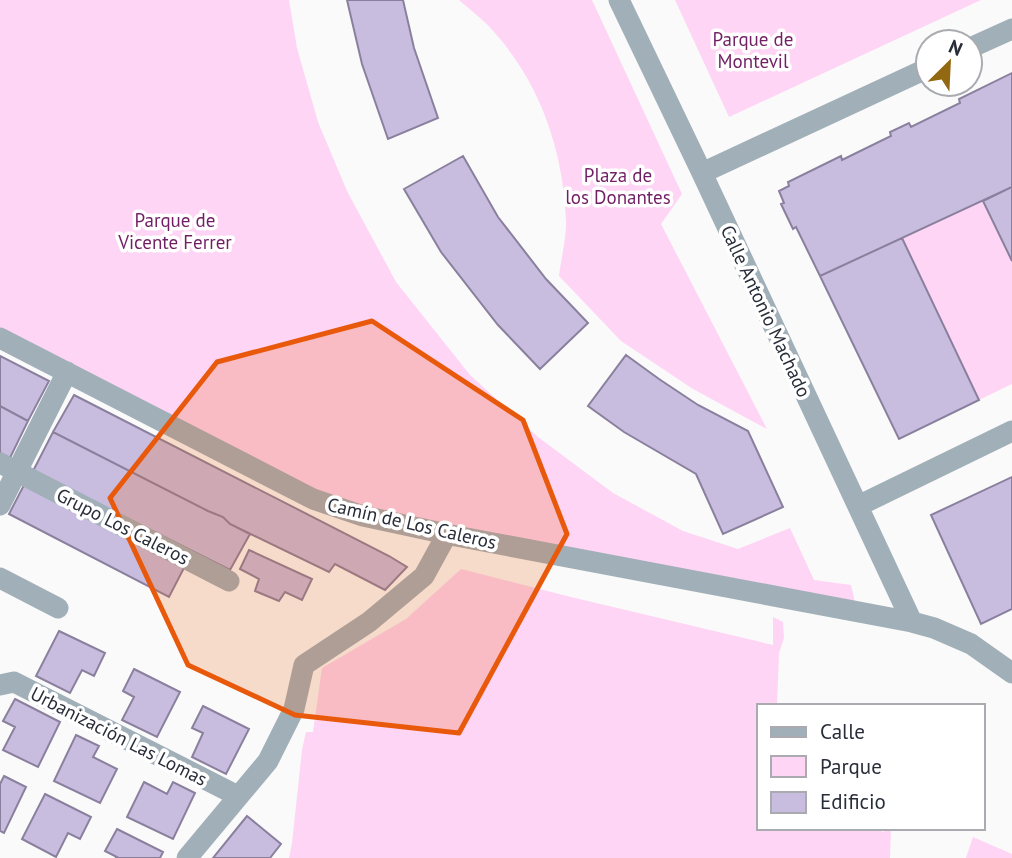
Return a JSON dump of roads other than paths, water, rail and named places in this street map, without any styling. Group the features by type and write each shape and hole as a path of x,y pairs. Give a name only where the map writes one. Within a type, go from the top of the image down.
{"street":[{"name":"Calle Antonio Machado","path":"619,0 912,622"},
{"path":"984,42 1012,29"},
{"path":"702,173 914,75"},
{"name":"Camín de Los Caleros","path":"0,338 313,499 363,516 912,622 971,644 1012,673"},
{"path":"0,505 8,467 67,372"},
{"path":"858,506 1012,432"},
{"name":"Grupo Los Caleros","path":"8,467 229,581"},
{"path":"187,858 268,761 294,709 304,665 369,622 424,576 447,534"},
{"path":"0,578 58,608"},
{"name":"Urbanización Las Lomas","path":"0,685 14,682 238,796"}],"park label":[{"name":"Parque de Montevil","path":"753,50"},
{"name":"Plaza de los Donantes","path":"618,186"},
{"name":"Parque de Vicente Ferrer","path":"175,231"}]}
